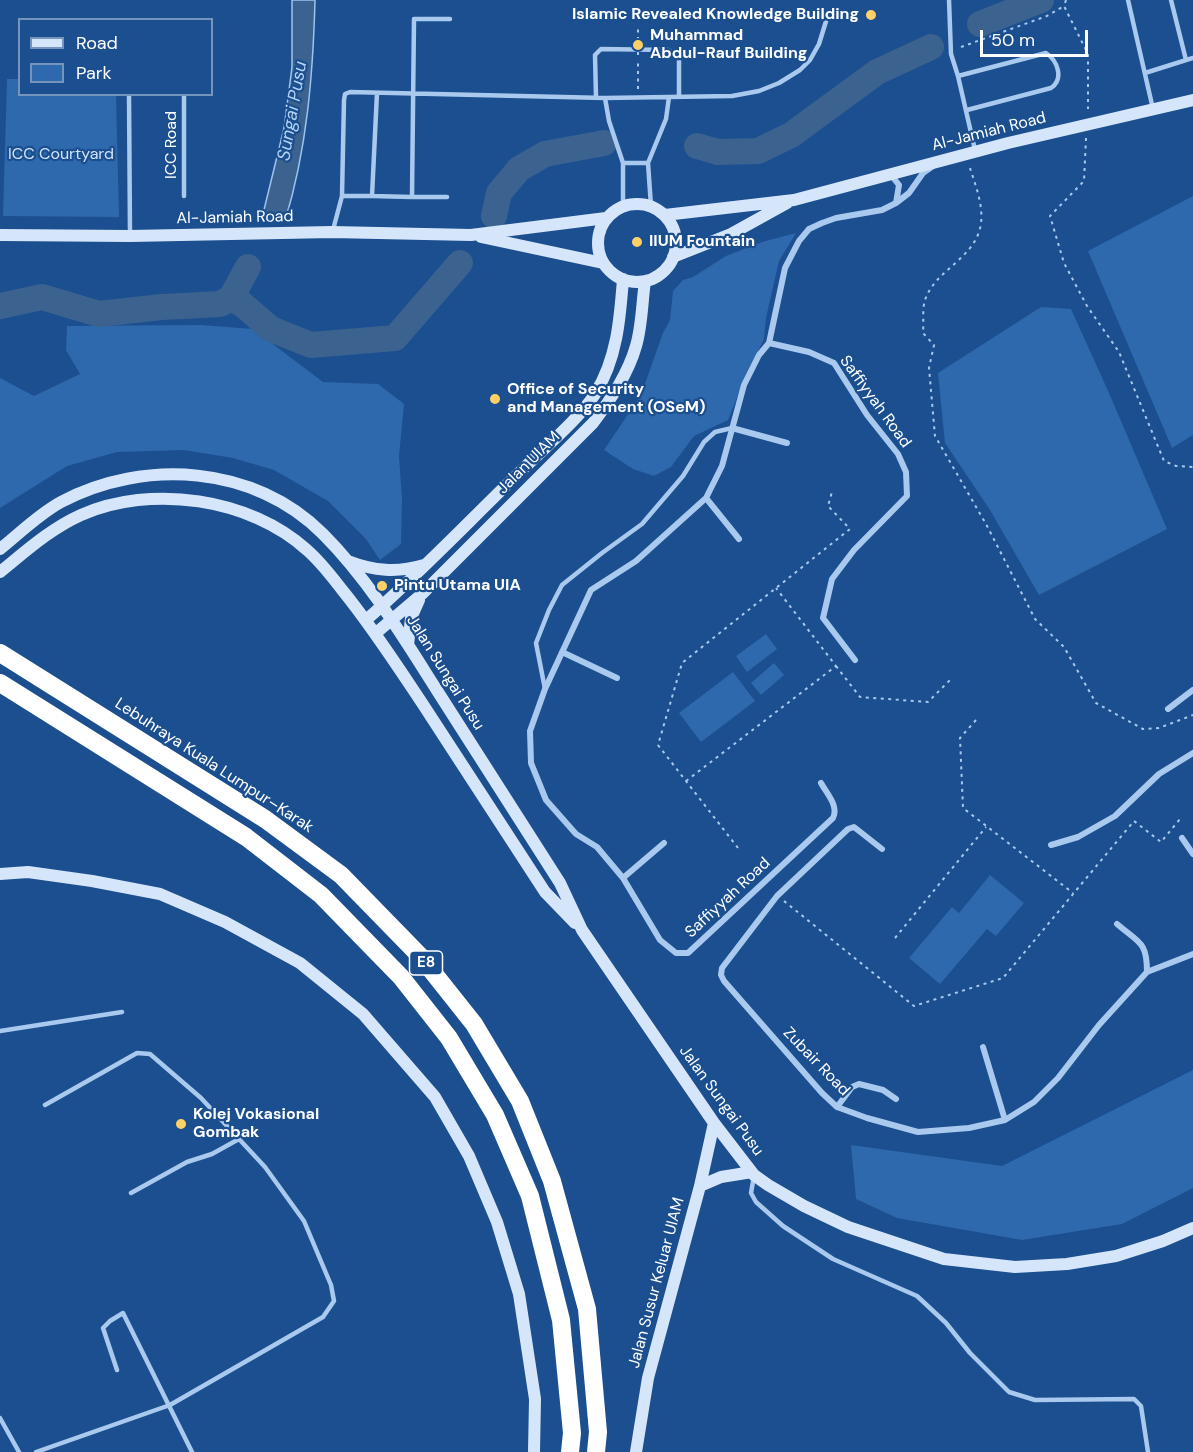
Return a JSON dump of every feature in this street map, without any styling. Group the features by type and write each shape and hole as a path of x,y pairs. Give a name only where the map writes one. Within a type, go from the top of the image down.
{"highway":[{"name":"Lebuhraya Kuala Lumpur–Karak","path":"0,653 265,819 341,875 420,956 474,1024 520,1101 552,1181 588,1310 598,1432 596,1452"},
{"name":"E8","path":"0,683 246,837 321,895 401,977 449,1038 495,1115 530,1196 561,1320 572,1433 570,1452"}],"main road":[{"name":"Al-Jamiah Road","path":"665,215 794,200 971,152 1193,100"},
{"name":"Al-Jamiah Road","path":"645,281 665,270 673,257 731,234 794,200"},
{"path":"623,206 642,204 651,206 665,215 675,235 673,257"},
{"name":"Al-Jamiah Road","path":"0,235 130,236 332,232 471,235 606,218 623,206"},
{"path":"603,263 598,252 598,240 600,228 606,218"},
{"name":"Al-Jamiah Road","path":"471,235 603,263 612,273 624,279"},
{"path":"624,279 634,282 645,281"},
{"name":"Jalan UIAM","path":"366,620 426,564 584,408 595,394 611,359 617,339 624,279"},
{"name":"Jalan UIAM","path":"376,633 422,594 593,423 617,389 637,344 645,281"},
{"path":"523,468 536,480"},
{"name":"Jalan Sungai Pusu","path":"0,549 59,503 83,491 110,482 157,473 181,473 221,480 262,492 303,517 322,533 382,606 560,883 582,930 714,1124 753,1174 804,1206 848,1227 944,1259 1015,1267 1067,1264 1116,1256 1163,1241 1193,1228"},
{"name":"Jalan Sungai Pusu","path":"0,572 50,531 81,515 114,504 154,499 198,502 239,512 274,527 307,550 330,574 376,633 545,892 582,930"},
{"path":"346,561 378,570 402,570 426,564"},
{"path":"408,645 411,618 422,594"},
{"path":"0,874 28,872 160,894 225,922 300,963 363,1014 435,1097 469,1156 497,1222 519,1294 535,1399 534,1452"},
{"name":"Jalan Susur Keluar UIAM","path":"636,1452 648,1378 700,1186 714,1124"},
{"path":"700,1186 721,1177 753,1174"}],"street":[{"name":"Saffiyyah Road","path":"821,783 835,806 836,813 833,818 688,953 676,953 660,940 623,878 597,847 576,834 546,800 531,763 530,731 545,690 591,590 636,561 706,498 722,466 744,385 759,356 769,343 784,268 799,241 809,229 836,218 882,210 896,203 909,193 923,173 938,161"},
{"path":"891,175 899,185 896,203"},
{"name":"Saffiyyah Road","path":"769,343 809,352 834,363 867,415 898,454 906,472 907,496 854,550 832,579 823,618 855,660"},
{"path":"732,428 787,443"},
{"path":"706,498 739,539"},
{"path":"562,652 617,678"},
{"path":"1168,709 1193,690"},
{"path":"1051,844 1078,837 1115,816 1159,774 1193,753"},
{"name":"Zubair Road","path":"882,849 854,827 850,827 777,896 722,968 721,975 723,981 822,1093 837,1107 867,1118 918,1132 969,1128 1005,1120 1034,1102 1058,1078 1099,1025 1147,972 1193,954"},
{"path":"1182,838 1193,854"},
{"path":"623,878 664,843"},
{"path":"1117,924 1144,947 1147,955 1147,972"},
{"path":"983,1047 1005,1120"},
{"path":"837,1107 852,1087 859,1084 883,1090 896,1099"}],"lane":[{"path":"949,0 951,51 967,110 971,152"},
{"path":"1128,0 1153,109"},
{"path":"1171,0 1186,60"},
{"path":"332,232 342,196 345,94 350,92 605,98 732,96 759,91 779,83 800,70 810,60 819,44 827,18"},
{"path":"412,197 414,19 450,19"},
{"path":"596,97 595,56 601,49 668,50 679,57 679,97"},
{"path":"958,76 1047,53 1056,64 1059,78 1056,85 1051,88 967,110"},
{"path":"1145,74 1193,58"},
{"path":"372,196 377,93"},
{"path":"129,96 130,236"},
{"name":"ICC Road","path":"184,96 184,196"},
{"path":"651,206 648,163 666,119 669,97"},
{"path":"605,98 609,121 623,163 623,206"},
{"path":"623,163 648,163"},
{"path":"342,196 447,197"},
{"path":"545,690 536,644 549,610 562,585 642,524 683,476 704,442 716,432 732,428"},
{"path":"0,1031 122,1012"},
{"path":"36,1452 170,1405 323,1317 334,1302 331,1285 304,1221 265,1167 201,1098 150,1054 137,1053 45,1105"},
{"path":"131,1193 186,1162 212,1154 238,1138"},
{"path":"753,1174 751,1192 756,1202 783,1226 833,1258 917,1296 946,1323 970,1353 1009,1392 1035,1400 1134,1399 1141,1406 1148,1452"},
{"path":"117,1370 103,1328 123,1313 192,1452"},
{"path":"0,1418 19,1452"}],"path":[{"path":"951,51 1039,19 1064,6 1066,0"},
{"path":"1064,6 1088,54 1088,108"},
{"path":"637,98 638,29"},
{"path":"1086,135 1084,180 1050,216 1064,263 1087,306 1119,352 1164,461 1176,466 1193,467"},
{"path":"971,152 981,208 979,231 964,256 941,274 925,301 923,333 934,345 929,368 935,435 986,524 1035,619 1064,646 1096,704 1143,729 1159,728 1193,715"},
{"path":"738,848 658,745 682,663 849,529 828,506 832,492"},
{"path":"776,588 860,698 928,702 951,679"},
{"path":"686,782 836,666"},
{"path":"976,720 960,738 963,808 1073,893"},
{"path":"777,896 914,1006 1003,978 1134,821 1161,842 1180,819"},
{"path":"895,938 987,826"}],"green space":[{"name":"ICC Courtyard","path":"7,79 18,79 18,96 116,96 119,217 3,216"},
{"path":"1193,196 1193,435 1172,448 1088,251"},
{"path":"796,233 779,261 766,318 764,339 746,375 728,420 694,436 671,467 654,476 633,469 604,450 641,395 663,333 670,320 673,291 683,280 693,277 726,256 762,242"},
{"path":"1041,307 1071,309 1167,529 1039,595 990,510 945,443 938,373"},
{"path":"201,325 253,329 323,382 378,384 404,404 399,456 402,500 401,544 380,560 366,539 328,501 274,470 233,458 184,450 117,452 67,466 0,508 0,378 34,396 80,374 66,350 67,326"},
{"path":"766,634 777,649 747,672 736,656"},
{"path":"774,663 784,675 761,695 751,683"},
{"path":"733,672 755,701 701,742 679,713"},
{"path":"990,875 1024,903 996,936 987,929 940,984 909,958 952,907 959,913"},
{"path":"1193,1070 1193,1188 1122,1224 1022,1240 897,1218 856,1199 851,1145 1002,1166"}],"water":[{"path":"292,0 315,0 308,112 299,167 285,221 262,218 284,128 292,67"}],"waterway":[{"path":"980,24 1041,0"},
{"path":"697,146 718,152 758,151 791,135 877,72 931,47"},
{"path":"494,216 499,193 519,169 545,154 604,143"},
{"path":"0,306 42,297 99,314 220,304 231,298 242,304 271,329 311,345 395,338 460,263"},
{"name":"Sungai Pusu","path":"231,298 248,267"}],"place":[{"name":"Islamic Revealed Knowledge Building","path":"871,15"},
{"name":"Muhammad Abdul-Rauf Building","path":"638,45"},
{"name":"IIUM Fountain","path":"637,242"},
{"name":"Office of Security and Management (OSeM)","path":"495,399"},
{"name":"Pintu Utama UIA","path":"382,586"},
{"name":"Kolej Vokasional Gombak","path":"181,1124"}]}
